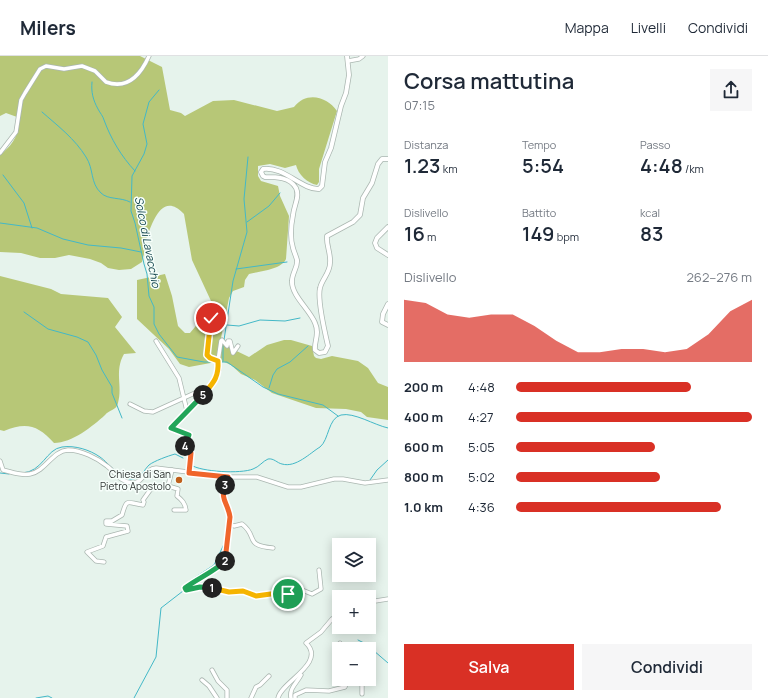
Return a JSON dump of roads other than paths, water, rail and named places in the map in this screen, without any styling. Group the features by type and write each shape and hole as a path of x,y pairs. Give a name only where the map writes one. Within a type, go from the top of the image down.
{"main road":[{"path":"348,58 349,75 346,93 340,106 331,148 325,162 322,186 319,189 310,189 288,175 266,168 261,172 262,176 265,177 286,180 294,186 297,191 298,196 293,213 291,237 292,247 297,261 292,285 315,322 318,337 315,350 319,353 325,352 328,346 319,293 330,266 326,236 353,222 360,215 363,198 372,183 378,164 382,159 388,159"},
{"path":"388,227 377,238 375,243 378,248 388,255"},
{"path":"388,304 382,318 382,322 388,324"}],"street":[{"path":"0,153 16,132 21,100 30,83 40,69 46,66 64,69 82,66 97,72 106,82 121,83 131,80 140,73 149,56"},
{"path":"348,58 359,59 364,56"},
{"path":"214,307 211,318 207,355 218,361"},
{"path":"189,473 191,453 185,446 189,435 171,428 214,384 219,370 218,361 222,340 226,346 228,341 230,341 233,353 238,346"},
{"path":"156,341 177,374 187,411"},
{"path":"130,404 139,410 149,412 197,392"},
{"path":"0,461 3,470 20,474 31,474 47,465 57,453 67,450 96,458 120,478 131,483 140,481 152,468 228,477 257,477 282,486 301,488 334,479 365,482 388,480"},
{"path":"168,486 172,470"},
{"path":"228,477 223,494 223,498 229,512 225,561 219,567 190,585 186,590 206,586 220,591 243,591 256,596 278,593 292,594 302,590 312,594 322,589 318,570"},
{"path":"104,562 96,561 87,552 103,546 106,537 129,530 127,526 106,524 106,521 112,521 122,515 123,507 126,503 130,502 143,505 143,500 153,486 168,486 178,488 177,496 183,501 186,507 186,510 174,510"},
{"path":"229,524 234,526 242,524 255,543 273,548"},
{"path":"376,601 388,599"},
{"path":"278,698 279,692 297,677 308,663 312,654 306,643 321,632 332,619"},
{"path":"291,698 290,692 304,672 304,667"},
{"path":"212,670 218,681 227,690 227,698"},
{"path":"251,698 256,687 260,686 269,676"},
{"path":"202,680 209,686 217,698"},
{"path":"295,698 295,695 299,696 306,690 338,690 345,686"},
{"path":"362,686 362,694"}],"waterway":[{"path":"92,82 96,106 103,117 117,147 135,171"},
{"name":"Solco di Lavacchio","path":"159,90 149,102 143,124 147,144 144,154 132,176 131,211 147,274 149,296 154,307 154,324 159,334 177,357 204,362 217,362"},
{"path":"42,112 66,133 82,150 90,166 95,185 101,193 107,197 123,199 130,202"},
{"path":"224,340 233,281 247,232 244,199 248,157"},
{"path":"3,175 24,203 32,228"},
{"path":"247,222 269,206 280,193"},
{"path":"0,223 37,228 63,239 88,245 121,248 141,252"},
{"path":"236,269 287,262"},
{"path":"24,312 48,329 77,337 88,342 112,387 112,393 122,418"},
{"path":"227,325 239,326 260,320 285,321 300,318"},
{"path":"223,346 223,361"},
{"path":"269,388 273,375 277,369 290,362 308,346"},
{"name":"Solco di Lavacchio","path":"220,362 227,362 263,387 278,394 323,405 338,416"},
{"path":"191,465 212,471 231,472 253,469 268,459 272,459 282,464 292,464 298,462 320,447 323,444 334,420 341,415 352,415 388,428"},
{"path":"22,473 35,469 52,452 62,447 77,447 92,452 119,474 128,479 138,477 149,465 165,457 175,454 183,458"},
{"path":"370,480 377,470 388,460"},
{"path":"0,473 9,474"},
{"path":"226,497 229,479"},
{"path":"228,505 231,515"},
{"path":"229,539 231,535 231,527"},
{"path":"134,698 156,657 161,608 183,591 188,582 214,565 225,542"},
{"path":"358,640 366,644 388,663"},
{"path":"36,698 48,696 52,698"}],"place":[{"name":"Chiesa di San Pietro Apostolo","path":"179,480"}]}
